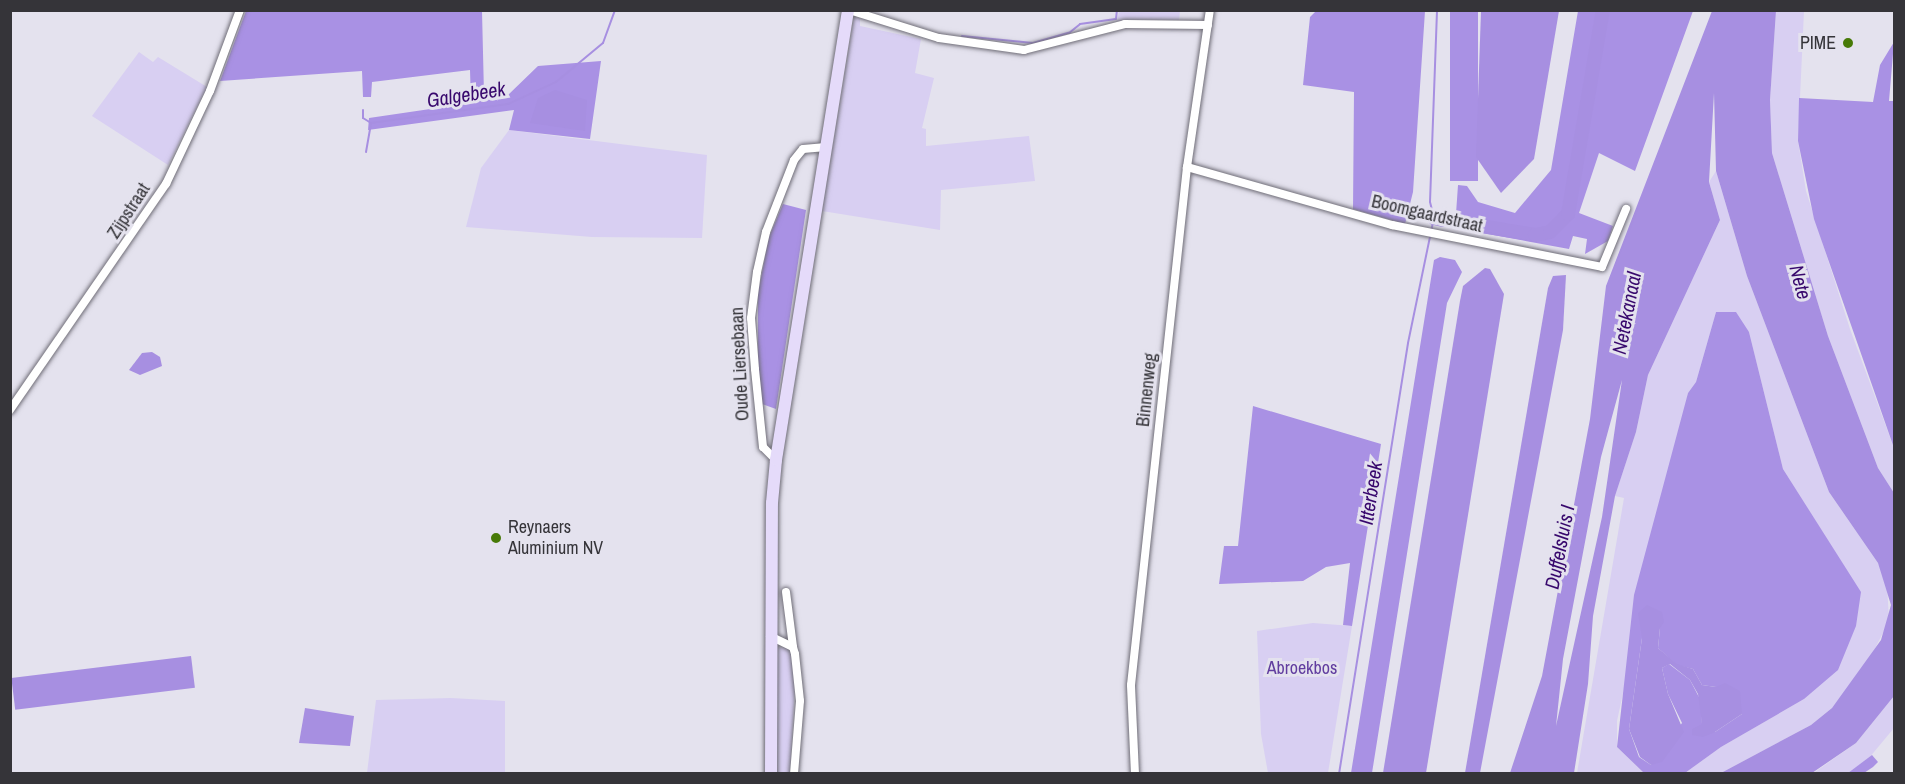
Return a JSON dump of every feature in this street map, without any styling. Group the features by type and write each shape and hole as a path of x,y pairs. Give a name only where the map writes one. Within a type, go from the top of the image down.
{"main road":[{"path":"771,774 770,636 776,460 848,10"}],"street":[{"name":"Zijpstraat","path":"10,410 166,184 210,91 240,10"},
{"path":"848,10 939,38 1024,50 1125,24 1208,26"},
{"name":"Binnenweg","path":"1135,774 1131,685 1187,167 1210,10"},
{"name":"Oude Liersebaan","path":"776,460 763,447 755,369 751,318 757,272 766,232 794,160 803,149 826,147"},
{"name":"Boomgaardstraat","path":"1187,167 1401,227 1602,267 1626,209"},
{"path":"786,592 800,701 794,774"},
{"path":"770,636 793,647"}],"green space":[{"path":"1119,11 1180,11 1179,20 1117,21"},
{"path":"1776,11 1804,11 1798,141 1806,191 1850,329 1894,448 1894,493 1878,468 1828,336 1772,153 1770,100"},
{"path":"854,17 860,18 860,26 921,39 915,73 934,78 922,128 926,129 926,146 1029,136 1035,181 941,190 940,230 822,211"},
{"path":"139,52 153,62 158,57 207,87 168,165 92,116"},
{"path":"509,130 707,155 702,238 592,237 466,227 481,168"},
{"path":"1716,171 1747,276 1829,492 1878,563 1887,583 1889,621 1867,664 1832,708 1811,725 1721,773 1685,773 1721,747 1804,699 1844,566 1783,469 1749,332 1716,312 1696,382 1688,393 1617,721 1617,747 1644,773 1577,773 1624,498 1615,496 1636,432 1648,375 1720,220 1709,182"},
{"name":"Abroekbos","path":"1313,623 1352,626 1328,773 1268,773 1261,734 1257,631"},
{"path":"787,647 791,652 795,683 790,773 775,774 777,648"},
{"path":"1894,696 1894,728 1869,758 1848,773 1812,774 1856,743"},
{"path":"451,698 505,701 505,773 367,773 376,700"}],"shaded area":[{"path":"246,11 482,11 484,94 505,98 538,66 601,61 590,139 509,130 514,110 368,130 369,118 471,103 470,70 372,82 371,97 363,97 362,71 220,81"},
{"path":"1316,11 1425,11 1413,192 1405,224 1353,209 1354,92 1303,85 1310,17"},
{"path":"1450,11 1478,11 1478,181 1450,181"},
{"path":"1578,11 1693,11 1635,171 1599,153 1579,213 1613,226 1608,241 1585,254 1587,239 1573,236 1569,249 1455,228 1458,185 1467,186 1478,202 1515,213 1551,170"},
{"path":"1894,42 1889,101 1894,101 1894,448 1814,219 1798,141 1799,98 1873,102 1880,65"},
{"path":"783,204 806,210 776,409 762,404 758,371 758,293 769,237"},
{"path":"1440,257 1455,260 1462,272 1447,303 1372,773 1351,773 1434,260"},
{"path":"1716,312 1736,312 1749,332 1783,469 1861,592 1856,626 1838,670 1804,699 1721,747 1685,773 1644,773 1617,747 1634,595 1688,393 1696,382","holes":["1660,628 1658,648 1677,665 1693,669 1702,685 1716,687 1742,714 1715,732 1702,724 1701,701 1690,680 1669,664 1662,668 1668,694 1682,723 1651,765 1639,757 1629,729 1642,638"]},
{"path":"1253,406 1381,444 1352,626 1343,625 1350,563 1326,567 1303,581 1219,584 1224,546 1238,546"},
{"path":"1872,755 1878,762 1873,767 1864,773 1848,773"}],"water":[{"path":"1481,11 1559,11 1534,159 1501,193 1476,157"},
{"path":"1712,11 1776,11 1770,100 1772,153 1828,336 1878,468 1894,493 1894,696 1856,743 1812,773 1721,773 1811,725 1832,708 1881,640 1891,605 1878,563 1829,492 1747,276 1716,171 1714,93 1709,182 1720,220 1648,375 1636,432 1615,496 1593,616 1588,684 1574,773 1510,773 1542,676 1590,419 1606,286","holes":["1622,380 1602,517 1556,726 1563,659 1601,457"]},
{"path":"555,90 587,100 585,131 530,123 538,98"},
{"path":"1485,268 1490,269 1504,294 1426,773 1383,773 1463,286"},
{"path":"1566,275 1563,330 1480,773 1465,773 1548,288 1553,276"},
{"path":"152,352 160,357 162,366 140,375 129,370 142,353"},
{"path":"1647,605 1662,612 1664,622 1660,628 1658,648 1677,664 1693,669 1702,685 1716,687 1725,683 1740,691 1742,714 1715,732 1703,737 1692,735 1692,729 1702,724 1698,694 1690,680 1670,664 1662,668 1668,694 1684,732 1662,762 1651,765 1640,757 1629,729 1642,638 1638,613"},
{"path":"191,656 195,688 15,710 11,678"},
{"path":"305,708 354,716 350,746 299,743"}],"waterway":[{"name":"Galgebeek","path":"363,110 363,118 371,123 508,104 556,82 603,43 615,10"},
{"name":"Galgebeek","path":"962,36 1033,43 1069,33 1080,24 1116,19 1117,10"},
{"name":"Itterbeek","path":"1339,774 1408,343 1434,218 1430,202 1437,10"},
{"path":"1458,222 1535,235 1550,232 1568,214 1603,10"},
{"path":"366,152 371,123"},
{"path":"1434,218 1443,220"}],"place":[{"name":"PIME","path":"1848,43"},
{"name":"Reynaers Aluminium NV","path":"496,538"}],"water label":[{"name":"Nete","path":"1801,282"},
{"name":"Netekanaal","path":"1626,313"},
{"name":"Duffelsluis I","path":"1559,547"}]}
